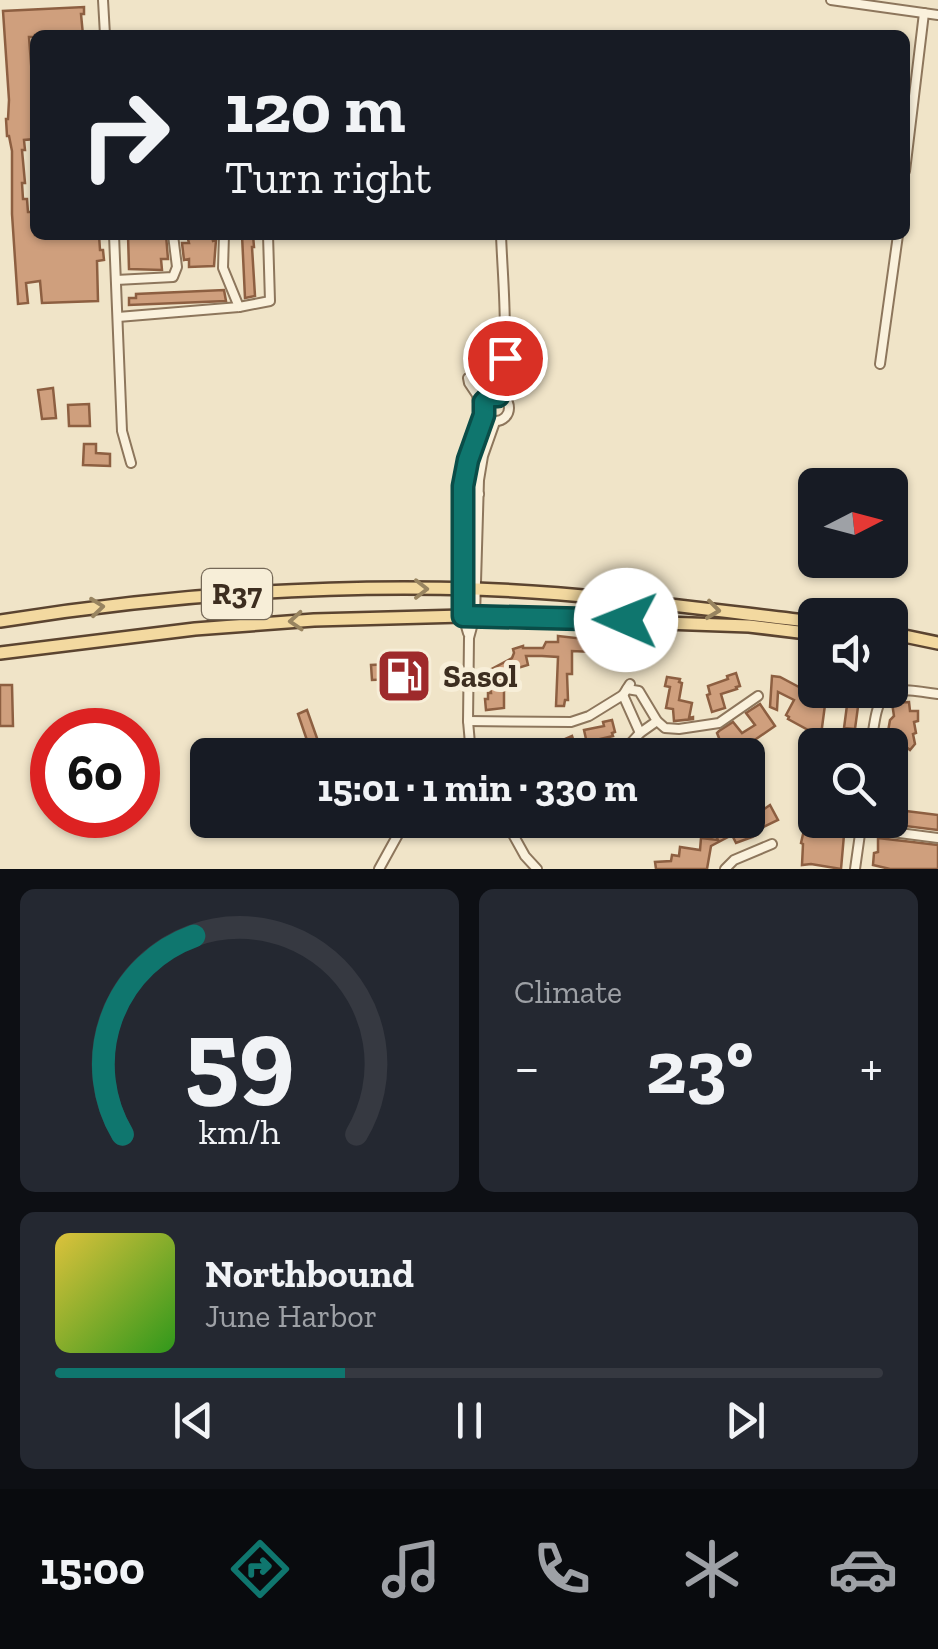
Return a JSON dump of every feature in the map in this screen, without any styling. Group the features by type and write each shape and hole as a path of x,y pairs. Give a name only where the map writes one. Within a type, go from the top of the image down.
{"main road":[{"name":"R37","path":"0,620 231,594 335,589 470,590 642,602 798,620"},
{"name":"R37","path":"0,653 195,629 314,620 469,616 732,625 798,632"},
{"path":"908,638 921,641"},
{"path":"908,641 938,643"}],"street":[{"path":"103,0 105,30"},
{"path":"831,0 938,15"},
{"path":"910,129 924,13"},
{"path":"114,240 122,431 131,463"},
{"path":"116,280 173,277 174,240"},
{"path":"224,240 223,268 240,307"},
{"path":"118,317 270,301 268,240"},
{"path":"498,396 504,366 501,240"},
{"path":"880,364 897,240"},
{"path":"482,419 477,394 468,378 504,366"},
{"path":"470,590 462,534 464,474 483,406 487,399 498,396 506,400 507,416 495,422 482,419"},
{"path":"469,738 470,590 480,468 495,422"},
{"path":"462,534 471,501 479,494"},
{"path":"468,722 571,722 589,716 627,689 639,691 657,721 666,728 679,729 715,724 758,696"},
{"path":"627,689 640,733"},
{"path":"908,689 938,694"},
{"path":"635,738 657,721"},
{"path":"908,833 938,838"},
{"path":"379,869 396,838"},
{"path":"515,838 537,869"},
{"path":"855,869 859,838"},
{"path":"725,869 734,860 772,844"}],"building":[{"path":"84,7 83,30 30,30 30,139 24,140 22,150 22,183 23,199 27,199 30,212 30,240 99,240 104,260 97,261 98,301 42,303 40,281 26,283 28,303 18,304 3,11"},
{"path":"128,240 166,240 168,259 161,259 162,270 129,269"},
{"path":"188,240 216,240 214,266 189,267 182,243 189,243"},
{"path":"242,240 253,240 255,296 245,298"},
{"path":"224,290 226,301 129,305 129,298 136,298 136,294"},
{"path":"53,388 56,418 42,419 38,390"},
{"path":"89,404 90,426 69,426 68,405"},
{"path":"84,444 96,444 96,453 110,454 110,466 83,465"},
{"path":"558,636 594,640 593,652 572,651 572,674 567,674 568,700 564,706 556,706 558,657 526,656 528,665 504,672 504,708 486,710 485,699 491,693 488,671 512,658 513,649 543,648 546,642 558,642"},
{"path":"412,663 410,695 395,696 394,679 372,680 371,665"},
{"path":"736,673 740,686 721,694 725,708 712,712 708,686"},
{"path":"772,676 780,677 798,687 798,708 825,708 822,728 804,728 788,719 786,715 794,700 778,692 777,710 770,707"},
{"path":"667,677 680,679 679,700 692,703 689,718 693,719 674,721 673,709 666,708 670,687 665,686"},
{"path":"0,685 12,685 13,726 0,726"},
{"path":"908,702 910,711 918,711 915,744 910,750 908,728 889,728 893,708 908,708"},
{"path":"760,704 775,726 758,738 719,738 717,733 733,722 742,733 755,725 746,713"},
{"path":"847,708 858,708 855,728 844,728"},
{"path":"307,710 317,738 306,738 298,714"},
{"path":"612,720 613,736 586,738 584,730 604,726 603,722"},
{"path":"770,805 778,820 765,826 765,808"},
{"path":"908,811 938,815 938,830 908,826"},
{"path":"701,838 726,838 711,846 707,869 656,869 655,862 679,856 680,847 700,850"},
{"path":"802,838 844,838 841,869 802,865"},
{"path":"878,838 938,845 938,869 873,865 874,853 878,852"}],"place":[{"name":"Sasol","path":"404,676"}],"route":[{"path":"505,358 498,396 490,396 484,402 484,415 464,474 463,616 626,620"}]}
